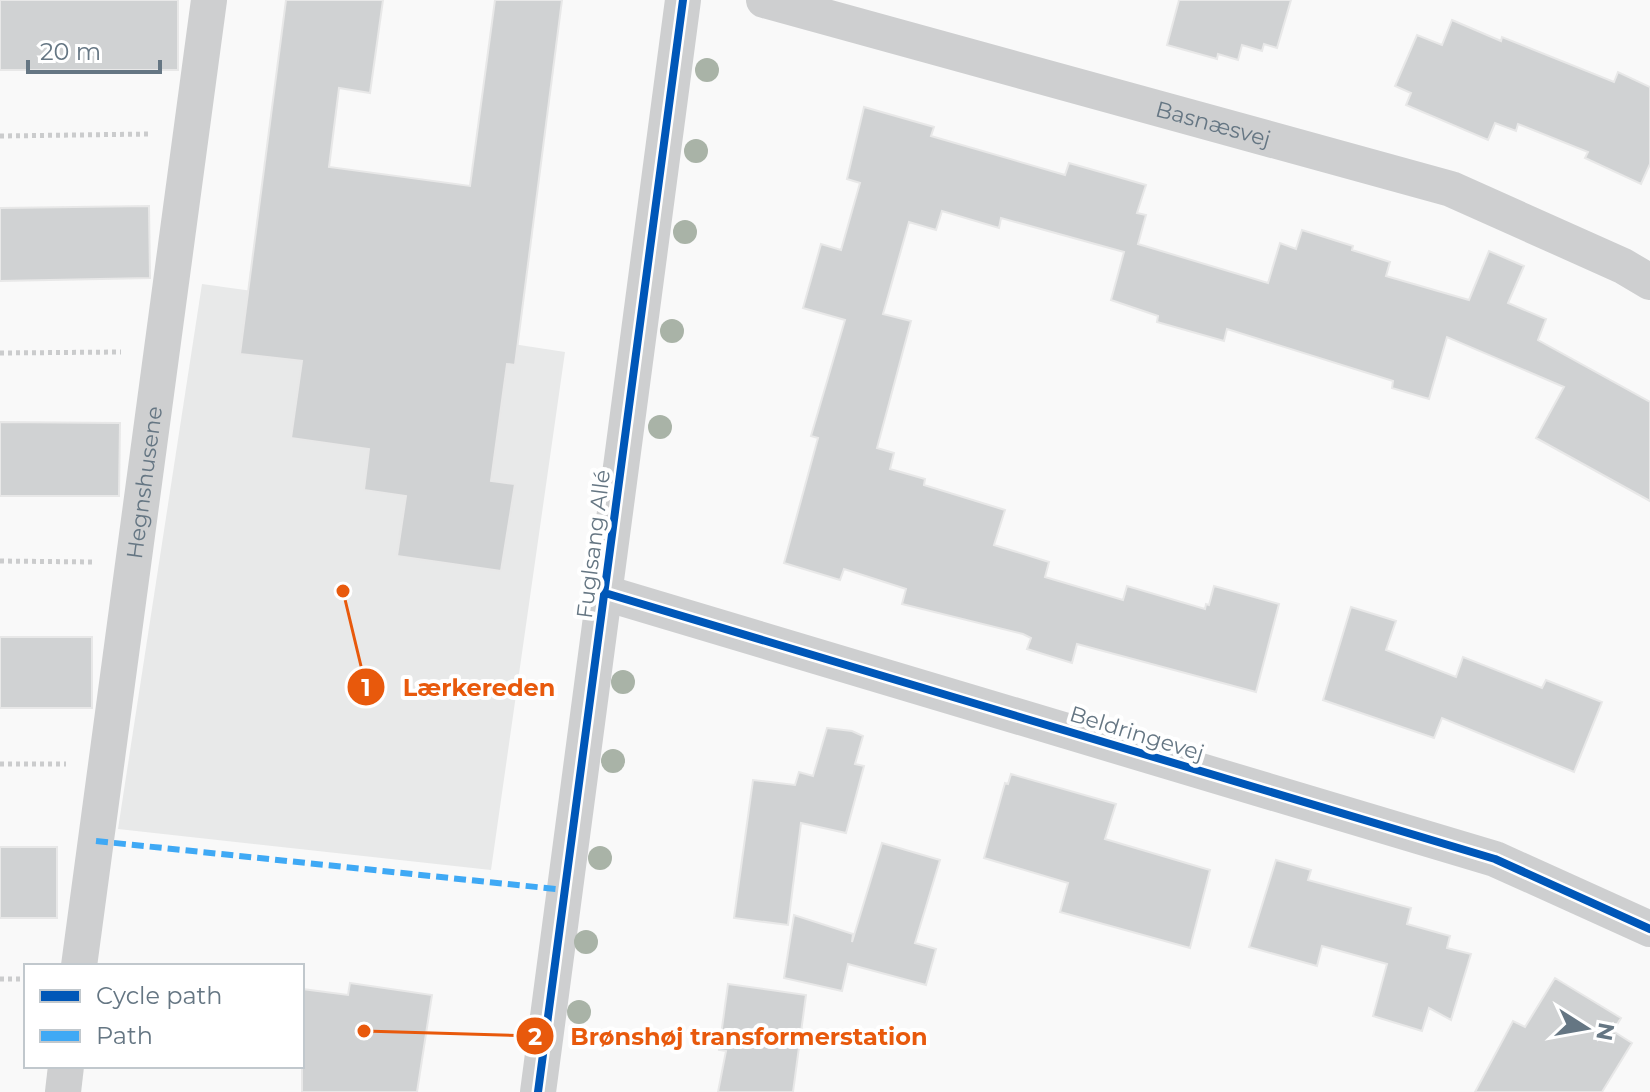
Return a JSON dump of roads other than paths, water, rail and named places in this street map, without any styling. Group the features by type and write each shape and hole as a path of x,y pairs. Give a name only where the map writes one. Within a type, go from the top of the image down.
{"street":[{"name":"Hegnshusene","path":"79,964 209,0"},
{"name":"Fuglsang Allé","path":"538,1092 683,0"},
{"name":"Basnæsvej","path":"764,0 1451,189 1623,266 1650,282"},
{"name":"Beldringevej","path":"605,593 1495,859 1650,929"},
{"path":"63,1092 66,1068"}],"place":[{"name":"Lærkereden","path":"343,591"},
{"name":"Brønshøj transformerstation","path":"364,1031"}]}
